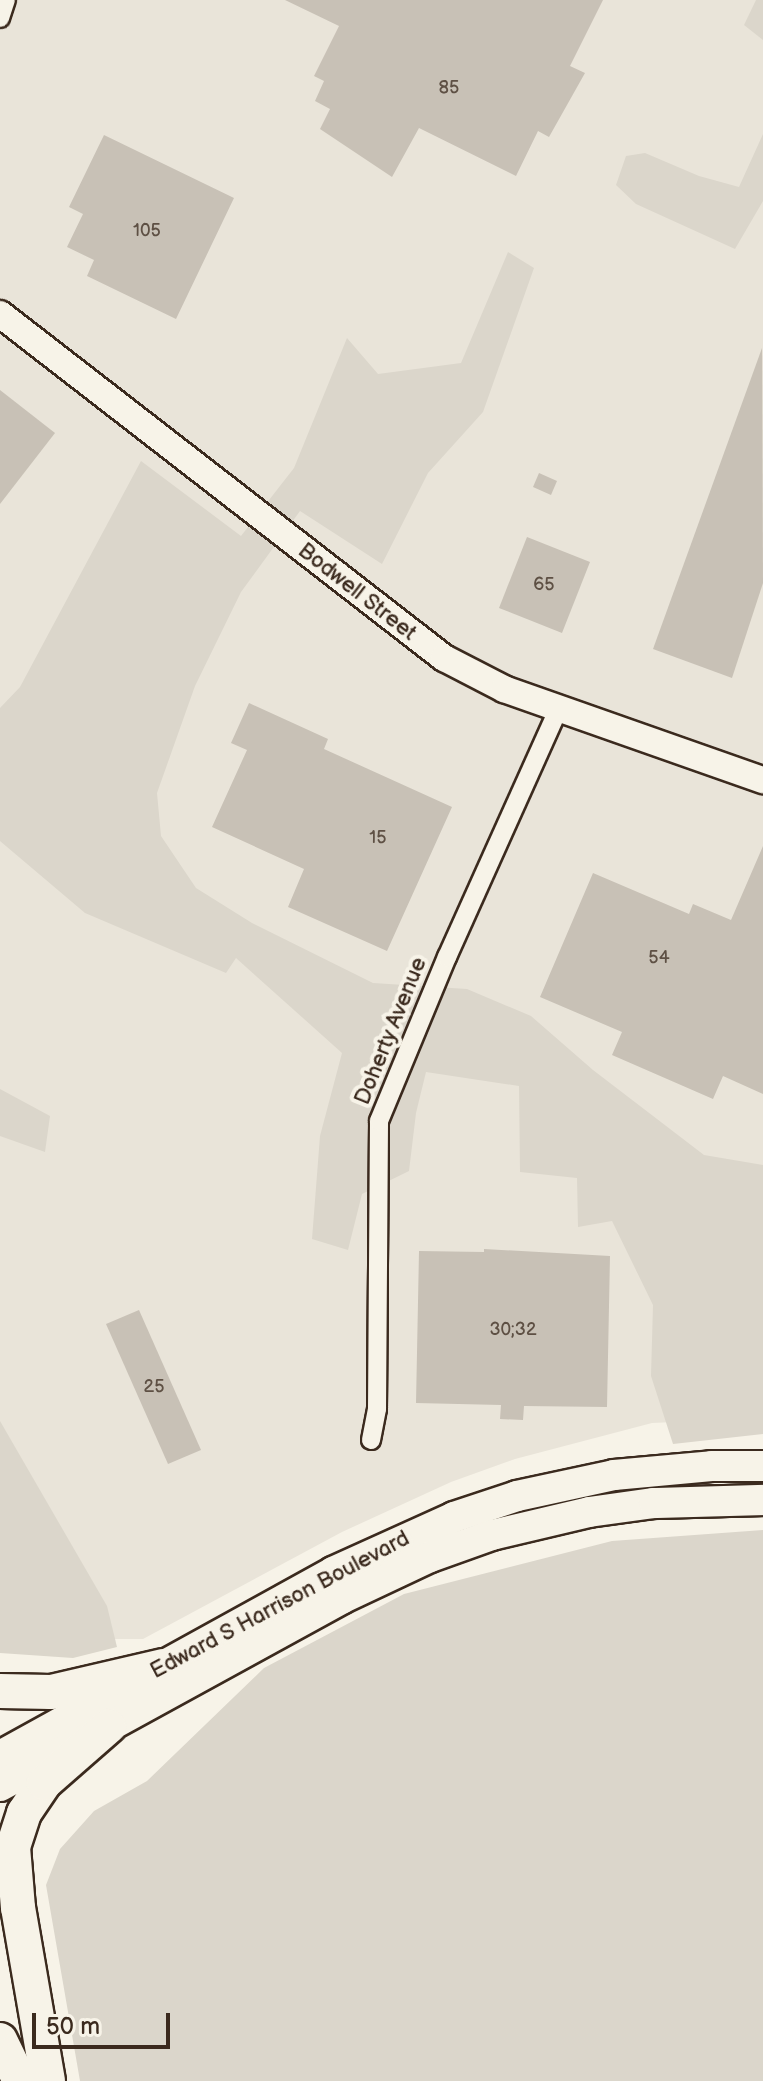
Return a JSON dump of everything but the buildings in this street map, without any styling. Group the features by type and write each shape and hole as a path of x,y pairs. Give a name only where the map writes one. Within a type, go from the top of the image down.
{"highway":[{"path":"0,1691 59,1691 164,1666"},
{"path":"48,2081 18,1908 13,1847 24,1813 44,1783 109,1726"},
{"path":"0,2040 20,2081"}],"main road":[{"name":"Edward S Harrison Boulevard","path":"0,1756 362,1557 485,1507 614,1475 712,1466 763,1466"},
{"name":"Edward S Harrison Boulevard","path":"0,1786 369,1584 461,1546 524,1526 621,1506 763,1500"}],"street":[{"path":"0,18 6,0"},
{"name":"Bodwell Street","path":"0,314 424,645 483,680 558,710 763,780"},
{"name":"Doherty Avenue","path":"371,1440 377,1409 379,1121 447,957 558,710"}],"shaded area":[{"path":"0,0 763,0 763,1418 652,1423 515,1459 451,1482 342,1532 143,1639 0,1639"},
{"path":"756,0 763,0 763,40 744,25"},
{"path":"763,134 763,201 735,249 636,204 616,185 626,156 645,153 699,176 739,187"},
{"path":"508,252 534,268 483,412 428,473 382,564 300,511 241,592 195,686 157,793 161,836 196,888 252,923 373,983 467,989 531,1016 593,1070 704,1155 763,1165 763,1434 673,1444 651,1376 653,1305 612,1221 578,1227 577,1178 520,1172 519,1086 426,1072 416,1113 409,1171 362,1194 348,1250 312,1239 320,1136 342,1053 236,958 226,973 85,913 0,841 0,708 20,687 141,461 241,536 294,468 347,338 378,374 461,363"},
{"path":"0,1089 50,1116 45,1152 0,1136"},
{"path":"0,1421 107,1606 117,1647 73,1658 0,1653"},
{"path":"763,1530 763,2081 80,2081 46,1885 60,1849 94,1811 147,1781 264,1668 404,1594 612,1541"}]}
